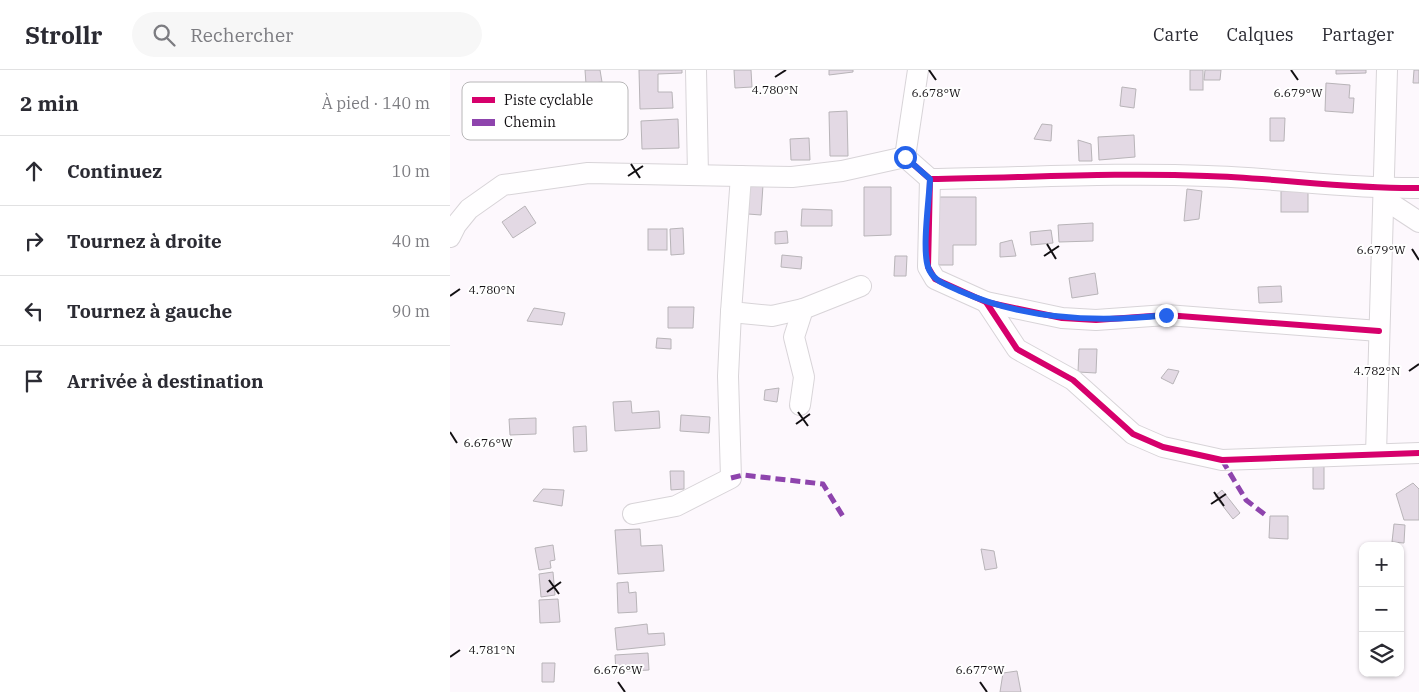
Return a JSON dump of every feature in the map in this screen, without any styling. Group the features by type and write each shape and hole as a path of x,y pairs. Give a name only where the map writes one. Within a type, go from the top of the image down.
{"street":[{"path":"696,70 698,175"},
{"path":"905,157 918,70"},
{"path":"1376,454 1387,70"},
{"path":"450,238 456,225 469,209 503,186 588,173 792,177 842,171 905,157"},
{"path":"905,157 930,179 1182,175 1270,178 1384,193 1419,188"},
{"path":"633,514 676,506 731,478 728,376 741,176"},
{"path":"930,179 928,266 935,279 986,302 1062,318 1096,320 1166,315 1380,330"},
{"path":"1384,193 1419,222"},
{"path":"731,312 772,316 802,309 861,286"},
{"path":"986,302 1017,349 1073,380 1133,434 1163,447 1222,460 1419,453"},
{"path":"800,405 804,377 794,337 802,309"}],"building":[{"path":"585,70 600,70 602,82 586,82"},
{"path":"639,70 682,70 682,73 658,74 658,92 672,92 673,108 640,109"},
{"path":"734,70 751,70 752,87 735,88"},
{"path":"829,70 853,70 853,72 829,75"},
{"path":"1190,70 1203,70 1203,90 1190,90"},
{"path":"1205,70 1221,70 1220,80 1204,80"},
{"path":"1336,70 1366,70 1366,73 1336,74"},
{"path":"1414,70 1419,70 1419,83 1413,83"},
{"path":"1326,83 1350,85 1349,98 1354,98 1353,113 1325,111"},
{"path":"1122,87 1136,89 1134,108 1120,106"},
{"path":"847,111 848,156 830,156 829,112"},
{"path":"1270,118 1285,118 1284,141 1270,141"},
{"path":"678,119 679,148 642,149 641,121"},
{"path":"1042,124 1052,125 1051,141 1034,139"},
{"path":"1134,135 1135,157 1099,160 1098,137"},
{"path":"809,138 810,160 791,160 790,139"},
{"path":"1078,140 1091,144 1092,161 1079,161"},
{"path":"750,184 763,185 761,215 748,214"},
{"path":"864,187 891,187 891,235 864,236"},
{"path":"1187,189 1202,191 1199,219 1184,221"},
{"path":"1281,191 1308,191 1308,212 1281,212"},
{"path":"934,197 976,197 976,245 953,245 953,265 933,265"},
{"path":"525,206 536,223 513,238 502,222"},
{"path":"802,209 832,210 832,226 801,226"},
{"path":"1093,223 1093,241 1059,242 1058,225"},
{"path":"683,228 684,254 671,255 670,229"},
{"path":"648,229 667,229 667,250 648,250"},
{"path":"1051,230 1053,243 1031,245 1030,232"},
{"path":"787,231 788,243 775,244 775,232"},
{"path":"1012,240 1016,256 1000,257 1000,243"},
{"path":"782,255 802,257 801,269 781,267"},
{"path":"895,256 907,256 906,276 894,276"},
{"path":"1095,273 1098,294 1072,298 1069,278"},
{"path":"1281,286 1282,302 1259,303 1258,287"},
{"path":"668,307 694,307 693,328 668,328"},
{"path":"534,308 565,313 562,325 527,321"},
{"path":"657,338 671,339 671,349 656,348"},
{"path":"1079,349 1097,349 1096,373 1078,372"},
{"path":"1168,369 1179,371 1173,384 1161,378"},
{"path":"779,388 777,402 764,400 765,390"},
{"path":"631,401 632,413 659,411 660,428 615,431 613,402"},
{"path":"681,415 710,417 709,433 680,431"},
{"path":"536,418 536,434 510,435 509,419"},
{"path":"586,426 587,451 574,452 573,427"},
{"path":"1324,464 1324,489 1313,489 1313,467"},
{"path":"670,471 684,471 684,489 671,490"},
{"path":"1413,483 1419,489 1419,520 1404,520 1396,494"},
{"path":"543,489 564,490 562,506 533,501"},
{"path":"1222,490 1240,513 1233,519 1215,496"},
{"path":"1270,516 1288,516 1288,539 1269,538"},
{"path":"1394,524 1405,525 1404,543 1392,542"},
{"path":"640,529 641,546 662,545 664,571 618,574 615,530"},
{"path":"553,545 555,560 550,561 551,568 539,570 535,548"},
{"path":"981,549 994,551 997,568 985,570"},
{"path":"553,572 555,595 541,597 539,574"},
{"path":"628,582 629,593 636,592 637,612 618,613 617,583"},
{"path":"558,599 560,622 540,623 539,600"},
{"path":"647,624 648,634 664,633 665,645 617,650 615,628"},
{"path":"648,653 649,670 616,672 615,655"},
{"path":"542,663 555,663 554,682 542,682"},
{"path":"1017,671 1021,692 1000,692 1003,673"}],"marked path":[{"path":"1222,460 1246,500 1268,517"},
{"path":"731,478 743,475 823,484 844,518"}],"cycle path":[{"path":"905,157 930,179 1172,175 1234,177 1366,187 1419,188"},
{"path":"930,179 928,267 935,279 986,302 1062,318 1096,320 1166,315 1379,331"},
{"path":"986,302 1017,349 1073,380 1133,434 1163,447 1222,460 1419,453"}],"route":[{"path":"905,157 930,179 927,246 928,266 935,279 986,302 1062,318 1096,320 1166,315"}]}
